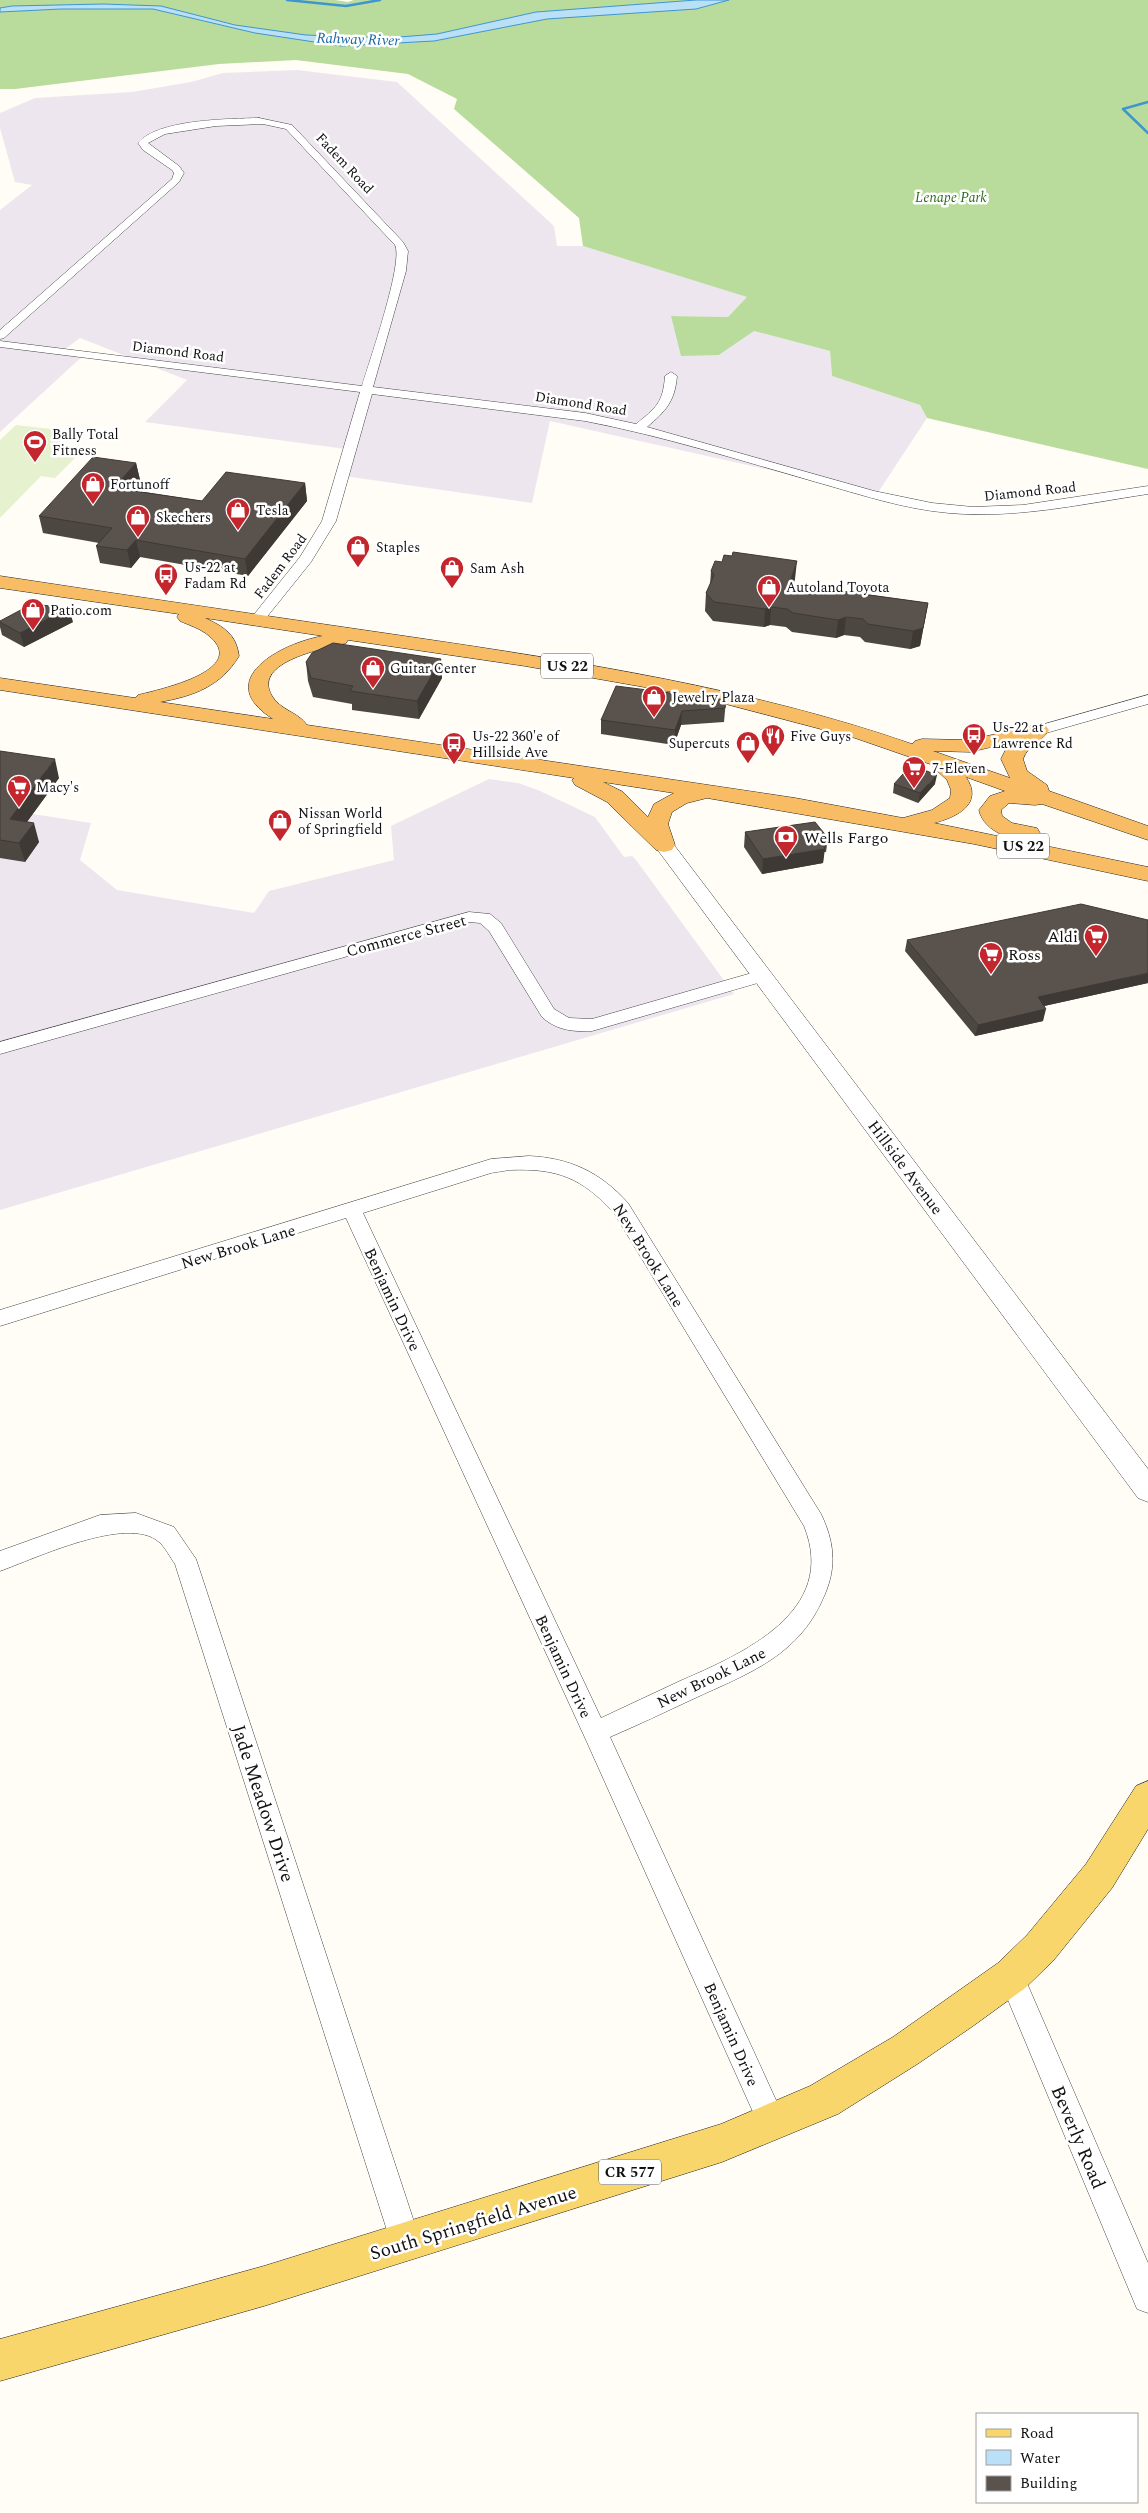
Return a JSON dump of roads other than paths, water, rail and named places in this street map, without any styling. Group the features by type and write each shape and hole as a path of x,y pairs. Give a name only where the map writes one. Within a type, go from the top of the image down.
{"highway":[{"name":"US 22","path":"0,582 592,670 669,684 776,709 888,742 1148,833"},
{"path":"114,702 159,697 186,691 209,680 220,670 227,659 230,649 226,640 213,628 156,605"},
{"path":"308,731 278,716 263,702 258,691 261,675 275,660 295,649 331,640 370,637"},
{"name":"US 22","path":"0,684 898,822 1148,874"},
{"path":"888,742 970,746 1038,730"},
{"path":"1038,730 1018,745 1013,754 1012,763 1018,774 1058,801"},
{"path":"898,822 940,816 954,808 961,799 961,789 958,780 935,758"},
{"path":"554,768 600,788 615,797 664,845"},
{"path":"664,845 658,824 662,809 680,798 707,792"},
{"path":"1058,801 1008,797 994,803 990,815 1000,825 1012,830 1055,839 1148,865"}],"main road":[{"name":"South Springfield Avenue","path":"0,2360 264,2286 406,2243 722,2143 824,2100 899,2055 1011,1976 1040,1948 1099,1876 1148,1798"}],"street":[{"name":"Fadem Road","path":"0,336 176,180 178,173 176,168 144,146 146,138 166,130 250,121 276,123 293,130 399,244 403,251 401,271 329,521 306,559 257,620"},
{"name":"Diamond Road","path":"0,344 584,417 638,428 883,497 936,508 971,511 1012,510 1148,490"},
{"path":"638,428 666,406 670,397 671,376"},
{"path":"1038,730 1148,699"},
{"name":"Hillside Avenue","path":"664,845 1148,1490"},
{"name":"Commerce Street","path":"0,1048 469,917 484,918 495,927 548,1013 566,1025 592,1025 762,976"},
{"name":"New Brook Lane","path":"0,1318 352,1211 492,1166 515,1162 554,1164 592,1180 608,1192 621,1208 813,1521 821,1548 819,1581 809,1606 794,1628 773,1647 747,1662 595,1732"},
{"name":"Benjamin Drive","path":"352,1211 595,1732 772,2122"},
{"name":"Jade Meadow Drive","path":"0,1561 100,1525 136,1523 166,1534 185,1559 406,2243"},
{"name":"Beverly Road","path":"1011,1976 1148,2298"}],"water":[{"name":"Rahway River","path":"696,0 729,0 696,9 547,19 434,41 341,46 255,33 153,9 61,9 0,12 0,8 12,6 103,4 161,6 235,25 306,35 387,38 437,34 536,12"}],"waterway":[{"path":"287,0 346,6 380,0"},
{"path":"1148,102 1123,109 1148,133"}],"place":[{"name":"Bally Total Fitness","path":"35,463"},
{"name":"Fortunoff","path":"93,505"},
{"name":"Tesla","path":"238,531"},
{"name":"Skechers","path":"138,538"},
{"name":"Staples","path":"358,568"},
{"name":"Sam Ash","path":"452,589"},
{"name":"Us-22 at Fadam Rd","path":"166,596"},
{"name":"Autoland Toyota","path":"769,608"},
{"name":"Patio.com","path":"33,631"},
{"name":"Guitar Center","path":"373,689"},
{"name":"Jewelry Plaza","path":"654,718"},
{"name":"Us-22 at Lawrence Rd","path":"974,756"},
{"name":"Five Guys","path":"773,757"},
{"name":"Supercuts","path":"748,764"},
{"name":"Us-22 360'e of Hillside Ave","path":"454,765"},
{"name":"7-Eleven","path":"914,789"},
{"name":"Macy's","path":"19,808"},
{"name":"Nissan World of Springfield","path":"280,842"},
{"name":"Wells Fargo","path":"786,858"},
{"name":"Aldi","path":"1096,957"},
{"name":"Ross","path":"991,975"}],"park label":[{"name":"Lenape Park","path":"951,197"}]}
